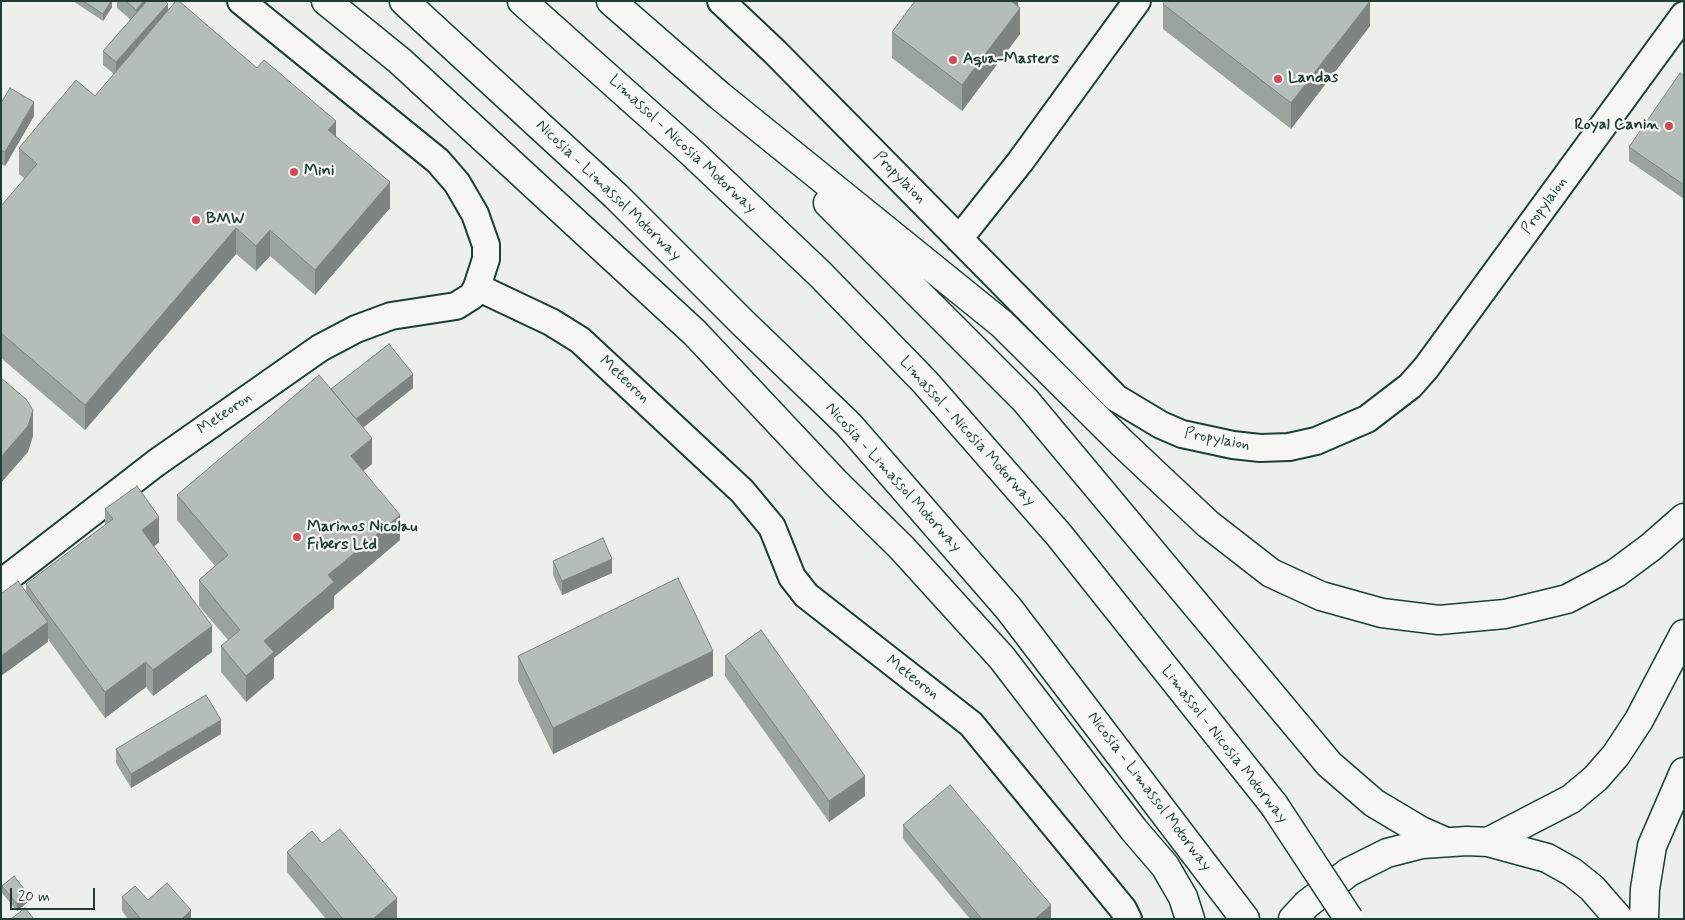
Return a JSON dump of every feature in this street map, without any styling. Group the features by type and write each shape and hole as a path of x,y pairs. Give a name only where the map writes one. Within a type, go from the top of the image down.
{"main road":[{"path":"326,1 400,61 694,333 836,483 902,548 1002,658 1134,830 1165,866 1183,896 1190,919"},
{"name":"Nicosia - Limassol Motorway","path":"404,1 616,196 743,324 849,425 1009,609 1245,919"},
{"name":"Limassol - Nicosia Motorway","path":"522,1 690,151 820,274 925,382 1059,535 1274,805 1350,919"},
{"path":"611,1 720,96 1002,324 1122,443 1208,524 1271,573 1321,596 1382,613 1439,620 1505,614 1567,599 1616,573 1651,547 1684,518"},
{"path":"720,96 1025,400 1329,764 1374,803 1421,831 1446,842"},
{"path":"1488,842 1571,799 1596,778 1616,755 1639,720 1684,634"},
{"path":"1644,919 1645,889 1652,846 1684,772"},
{"path":"1294,919 1307,904 1330,886 1364,864 1387,853 1410,846 1446,842 1488,842 1547,858 1572,872 1592,888 1619,919"}],"street":[{"path":"241,1 438,161 457,183 475,214 486,245 486,259 476,287"},
{"name":"Propylaion","path":"721,1 774,52 1116,398 1154,422 1182,434 1233,445 1260,448 1289,447 1316,441 1367,419 1410,386 1426,368 1684,15"},
{"path":"959,239 1020,162 1137,1"},
{"name":"Meteoron","path":"1,583 156,463 320,348 356,330 391,316 456,306 472,296 476,287 551,322 580,340 742,491 772,527 792,577 802,590 817,605 971,724 1123,909 1128,919"}],"building":[{"path":"83,1 111,1 103,14"},
{"path":"126,1 144,1 136,10"},
{"path":"147,1 165,1 168,4 116,62 103,51"},
{"name":"BMW","path":"176,1 179,1 257,68 264,60 336,121 328,130 390,182 315,270 270,230 256,246 236,228 85,405 1,333 1,206 37,164 19,148 76,80 95,96"},
{"path":"915,1 1011,1 1020,8 962,85 892,32"},
{"name":"Landas","path":"1165,1 1370,1 1291,103 1163,4"},
{"name":"Royal Canin","path":"1680,73 1684,76 1684,185 1629,147"},
{"path":"10,88 34,102 5,152 1,150 1,103"},
{"path":"389,344 413,374 356,419 331,389"},
{"path":"319,375 372,438 351,456 400,515 328,575 334,582 264,641 274,652 246,676 221,646 240,630 199,580 228,555 177,495"},
{"path":"1,378 26,399 33,410 28,426 1,457"},
{"path":"137,486 159,517 142,530 212,626 153,670 146,662 105,692 26,584 113,519 105,509"},
{"path":"603,538 612,559 562,581 553,561"},
{"path":"678,578 713,651 553,728 518,656"},
{"path":"18,581 48,622 1,656 1,594"},
{"path":"761,630 865,776 829,801 725,656"},
{"path":"206,695 221,720 131,774 116,749"},
{"path":"950,785 1051,905 1035,919 982,919 903,825"},
{"path":"340,829 397,898 373,919 343,919 287,852 312,831 322,843"},
{"path":"14,876 28,894 17,904 2,886"},
{"path":"167,883 191,910 182,919 141,919 122,897 135,886 148,900"},
{"path":"25,908 34,919 11,919"}],"place":[{"name":"Aqua-Masters","path":"953,60"},
{"name":"Landas","path":"1278,79"},
{"name":"Royal Canin","path":"1669,126"},
{"name":"Mini","path":"294,172"},
{"name":"BMW","path":"196,220"},
{"name":"Marinos Nicolau Fibers Ltd","path":"297,537"}]}
